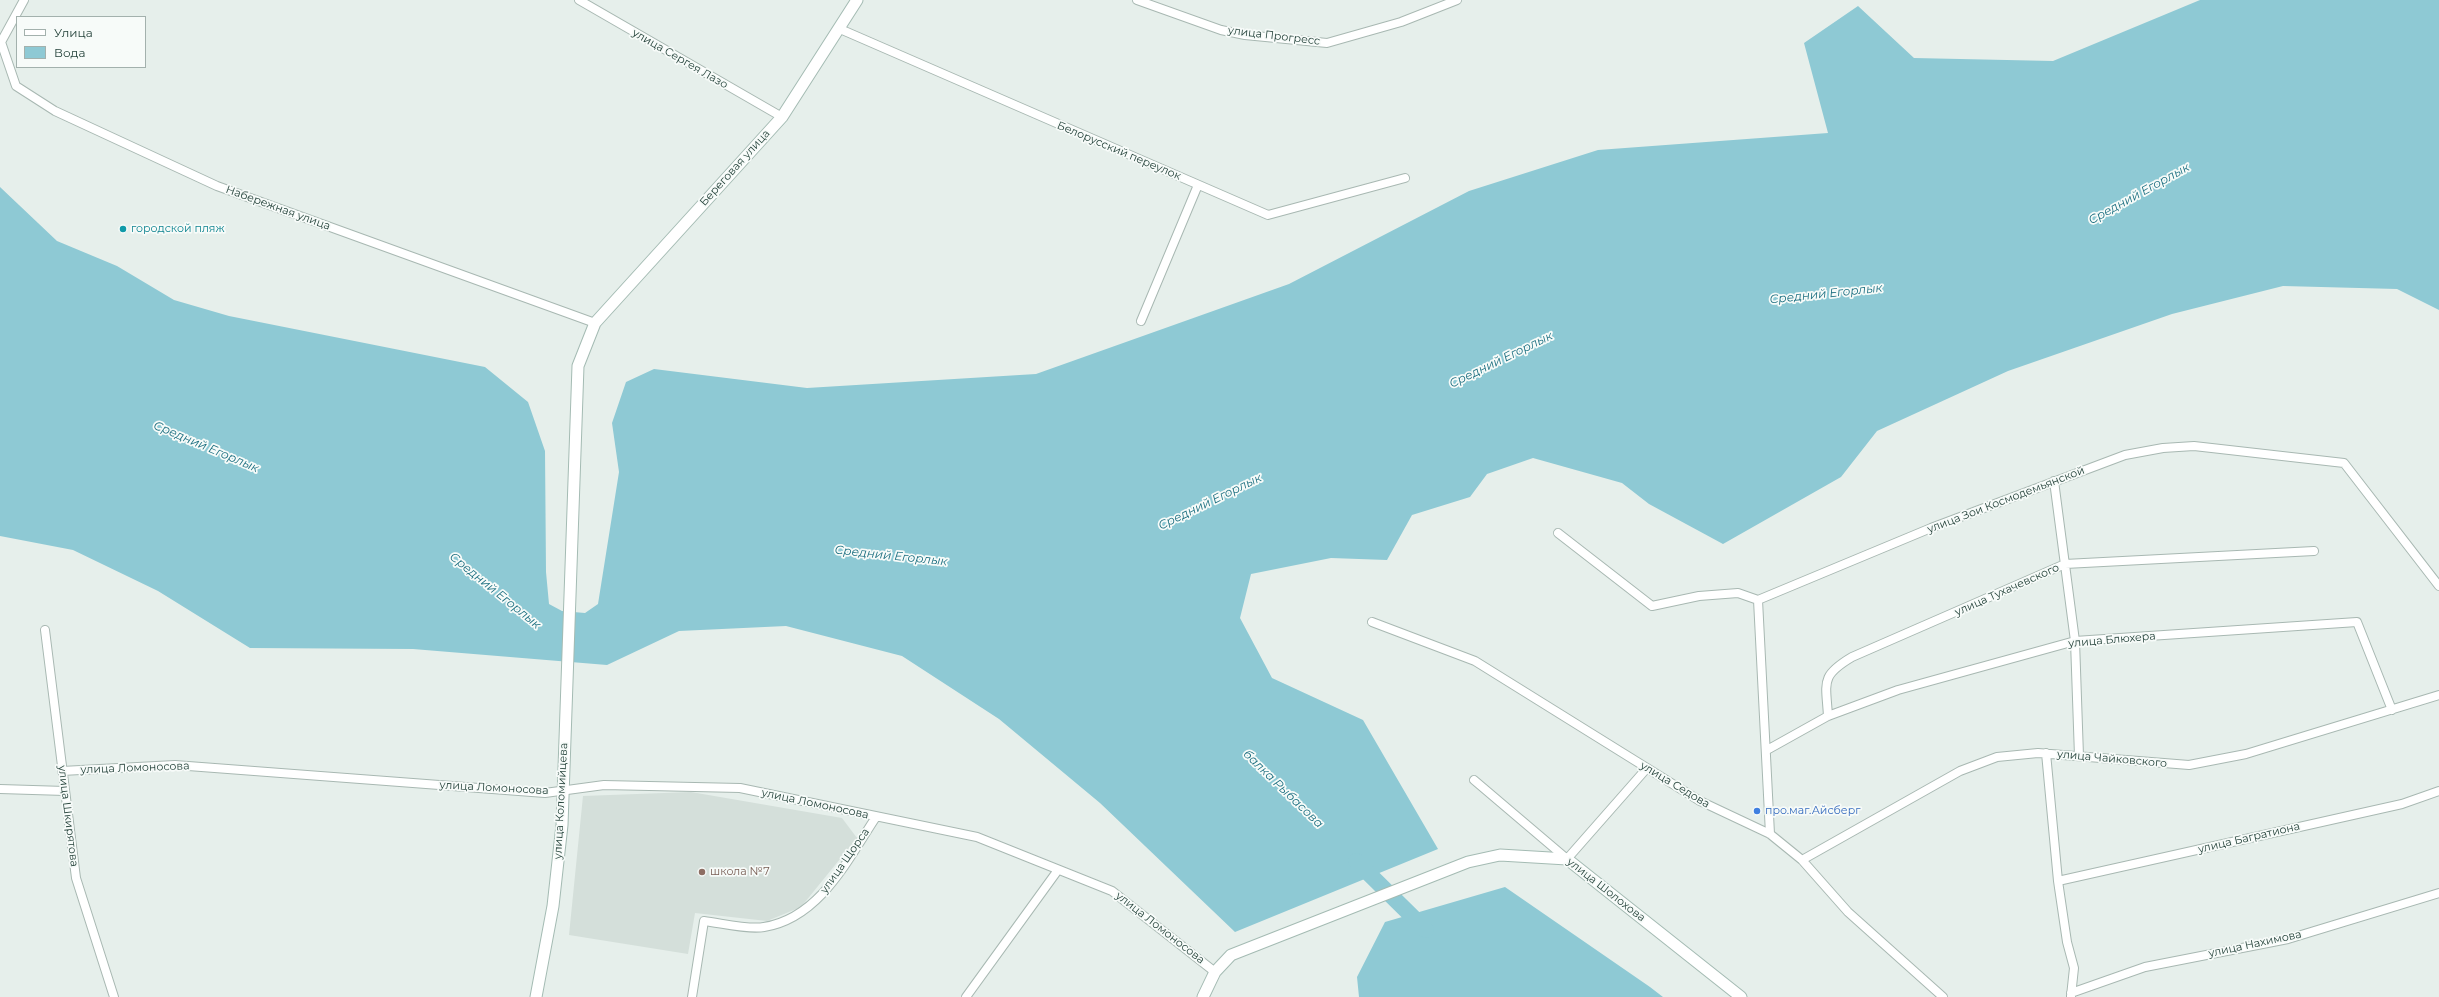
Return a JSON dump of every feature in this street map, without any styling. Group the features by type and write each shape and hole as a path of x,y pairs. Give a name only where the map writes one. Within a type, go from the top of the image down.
{"main road":[{"name":"Береговая улица","path":"595,323 782,117 840,29 857,0"},
{"name":"улица Коломийцева","path":"536,997 553,906 562,832 578,366 595,323"},
{"path":"1203,997 1215,972 1231,955 1468,862 1500,855 1567,859"},
{"name":"улица Шолохова","path":"1567,859 1741,997"}],"street":[{"name":"Набережная улица","path":"24,0 1,42 16,86 55,111 217,186 595,323"},
{"name":"улица Сергея Лазо","path":"578,0 782,117"},
{"name":"улица Прогресс","path":"1137,0 1221,30 1245,35 1327,43 1401,22 1457,0"},
{"name":"Белорусский переулок","path":"840,29 1268,215 1405,178"},
{"path":"1141,321 1198,185"},
{"name":"улица Зои Космодемьянской","path":"1758,600 1931,528 2125,454 2163,448 2194,446 2344,463 2439,586"},
{"path":"2054,481 2075,641 2079,756"},
{"path":"1558,532 1652,606 1700,596 1738,593 1758,600 1767,750 1770,834"},
{"name":"улица Тухачевского","path":"1828,716 1826,680 1834,668 1852,657 2065,564 2314,551"},
{"name":"улица Седова","path":"1372,622 1475,661 1700,801 1770,834 1802,860 1848,912 1943,997"},
{"name":"улица Блюхера","path":"1767,750 1828,716 1898,690 2075,641 2358,622 2392,710"},
{"name":"улица Шкирятова","path":"45,630 76,878 114,997"},
{"name":"улица Чайковского","path":"1802,860 1960,771 1997,757 2046,753 2189,765 2246,754 2439,695"},
{"path":"2046,753 2058,881 2067,942 2074,968 2071,995"},
{"name":"улица Ломоносова","path":"62,771 175,765 545,793 604,785 740,788 977,838 1112,891 1215,972"},
{"path":"1567,859 1647,768"},
{"name":"улица Шолохова","path":"1474,780 1567,859"},
{"path":"0,789 65,791"},
{"name":"улица Багратиона","path":"2058,881 2402,804 2439,791"},
{"name":"улица Щорса","path":"692,997 704,921 763,928 786,921 818,900 843,868 876,817"},
{"path":"966,997 1058,870"},
{"name":"улица Нахимова","path":"2071,995 2145,967 2288,939 2439,893"}],"shaded area":[{"name":"школа №7","path":"691,792 842,818 857,838 801,907 767,921 695,913 688,954 569,935 583,796"}],"water":[{"name":"Средний Егорлык","path":"2200,0 2439,0 2439,310 2397,289 2283,286 2172,314 2008,371 1877,431 1841,477 1723,544 1649,504 1622,483 1533,458 1487,474 1470,497 1412,515 1387,560 1331,558 1251,574 1240,618 1272,678 1363,720 1438,849 1235,932 1100,803 999,719 902,656 786,626 679,631 607,665 413,649 250,648 158,591 73,550 0,536 0,187 57,241 117,266 174,300 229,316 485,367 528,402 545,451 546,572 549,604 562,611 585,613 598,604 619,472 612,423 626,382 654,369 807,388 1036,374 1289,284 1469,191 1598,150 1828,133 1804,43 1858,6 1914,58 2053,61"},
{"path":"1505,887 1663,997 1359,997 1357,977 1385,922"}],"waterway":[{"name":"балка Рыбасова","path":"1356,861 1426,930"}],"place":[{"name":"городской пляж","path":"123,229"},
{"name":"про.маг.Айсберг","path":"1757,811"},
{"name":"школа №7","path":"702,872"}]}
